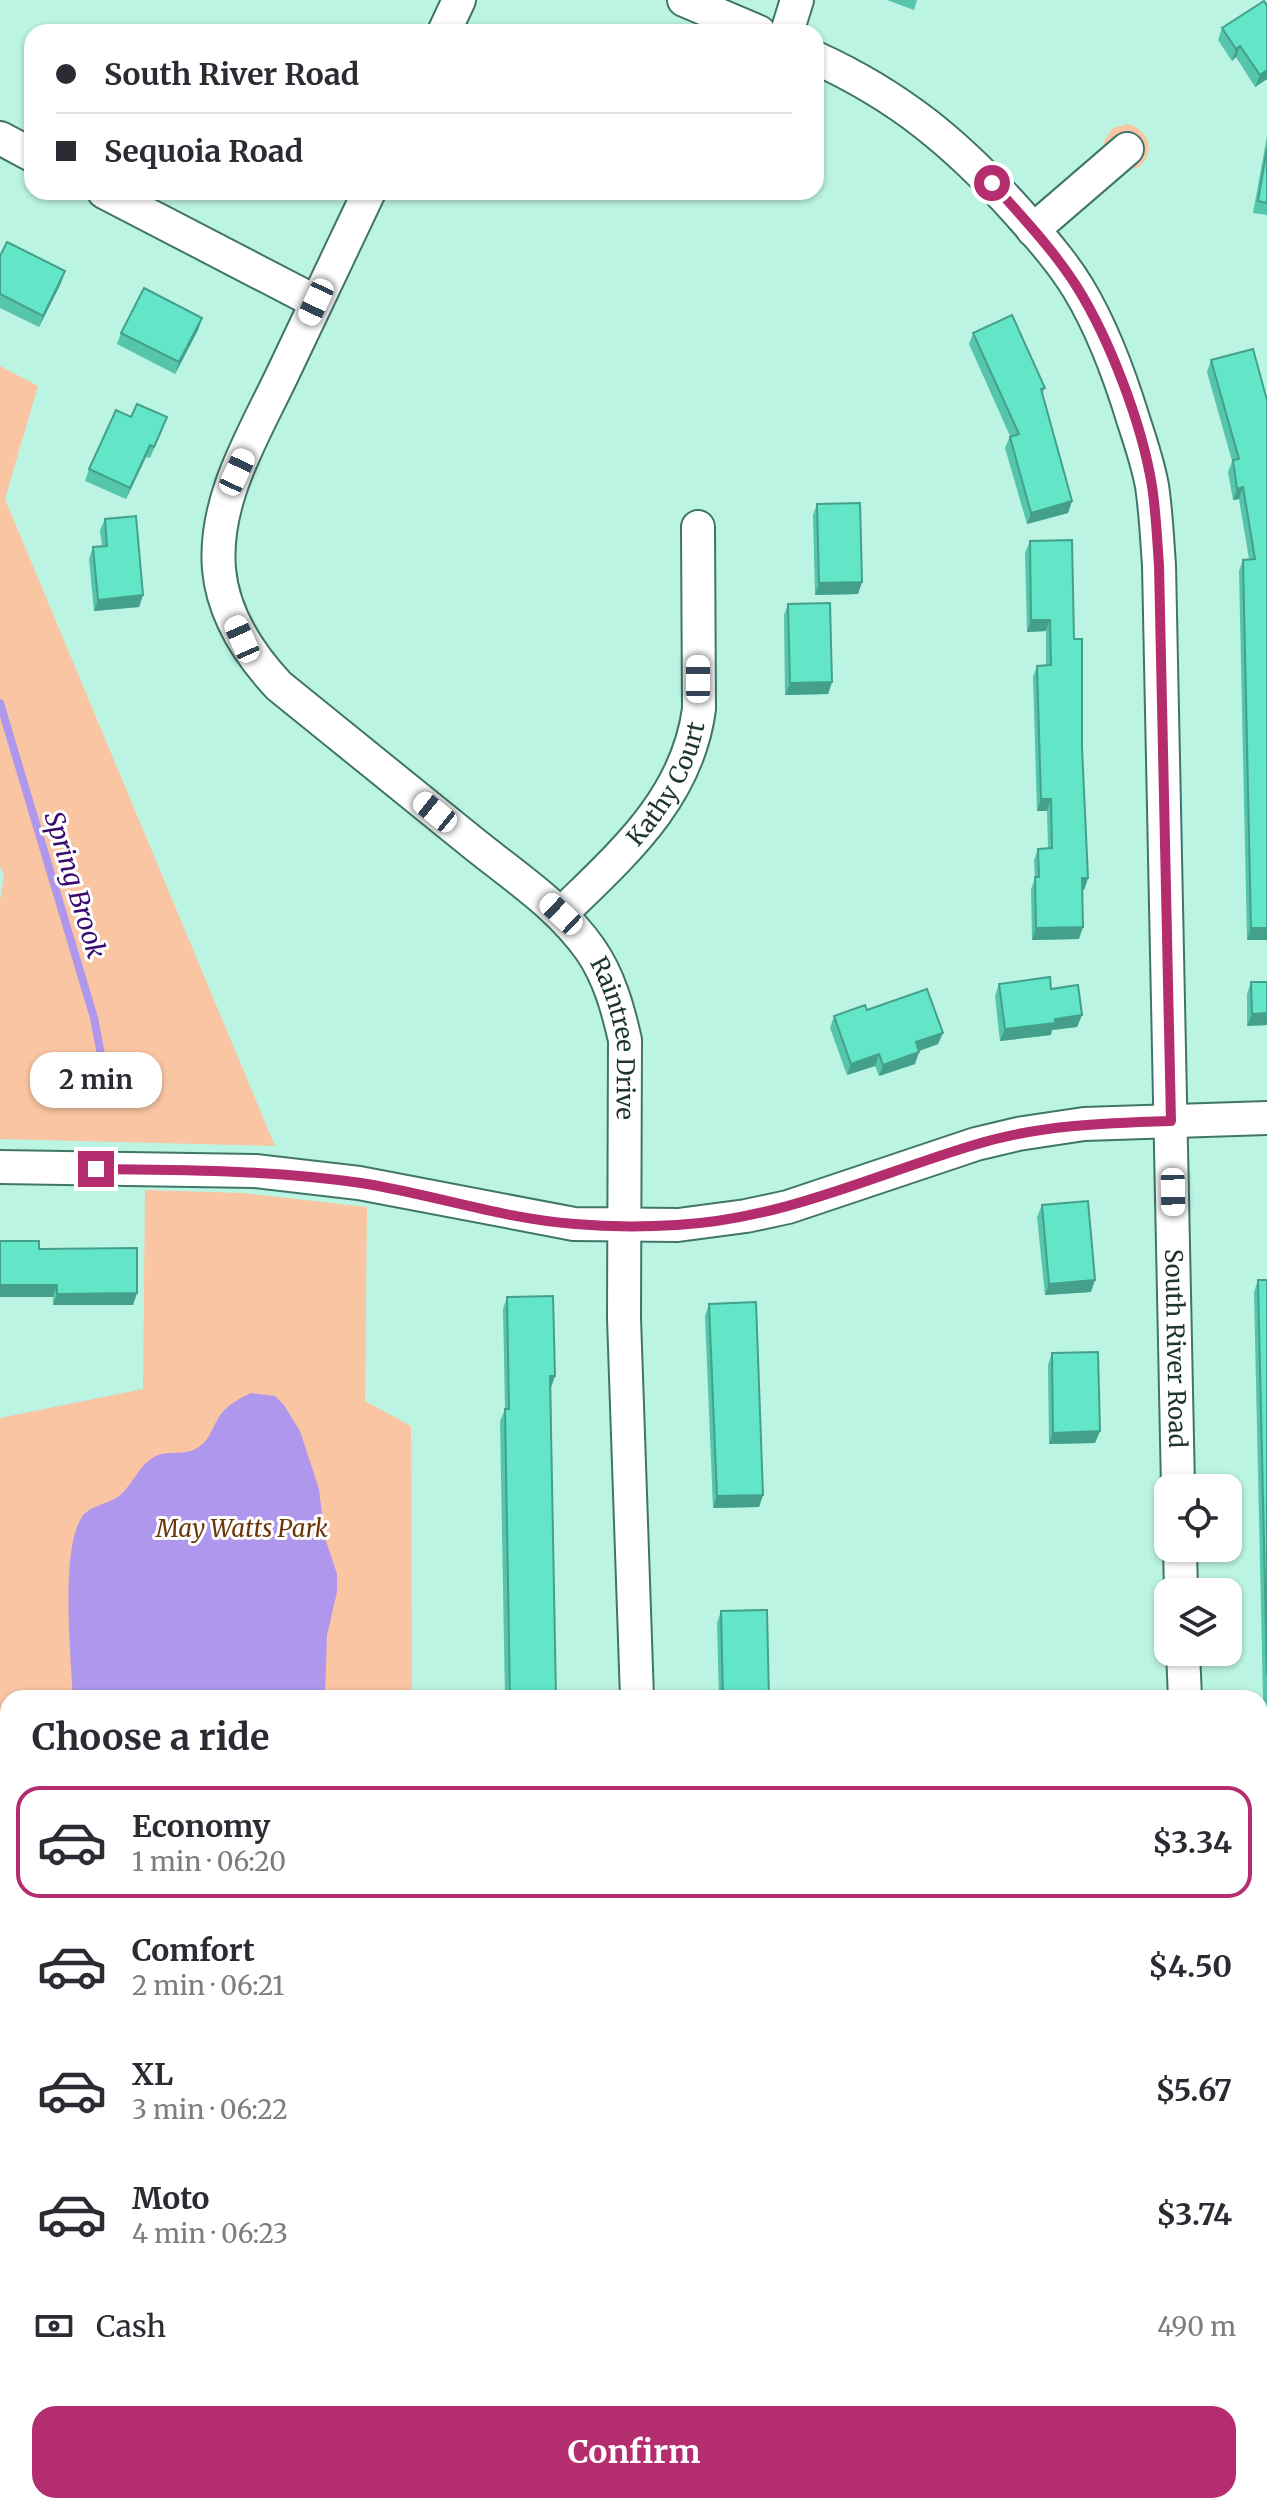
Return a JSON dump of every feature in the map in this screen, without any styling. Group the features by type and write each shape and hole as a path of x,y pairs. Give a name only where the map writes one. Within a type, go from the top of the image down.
{"street":[{"path":"448,24 459,0"},
{"path":"684,0 740,24"},
{"path":"790,24 797,0"},
{"name":"South River Road","path":"824,62 861,78 937,131 992,183 1077,287 1099,327 1126,394 1152,487 1159,565 1178,1474"},
{"path":"0,138 24,151"},
{"path":"1033,230 1127,149"},
{"path":"119,200 316,302"},
{"name":"Raintree Drive","path":"365,200 237,472 221,523 219,568 230,613 256,662 279,686 561,914 591,950 617,1007 625,1040 624,1318 637,1690"},
{"name":"Kathy Court","path":"561,914 649,823 685,766 695,736 699,709 698,527"},
{"path":"0,1167 255,1171 384,1187 574,1224 678,1225 788,1207 976,1144 1018,1134 1084,1124 1267,1118"},
{"path":"1184,1666 1185,1690"}],"green space":[{"path":"1128,124 1146,137 1149,149 1139,167 1124,171 1103,149 1104,141 1113,128"},
{"path":"0,366 38,386 5,499 275,1146 0,1139 0,900 4,876 0,866"},
{"name":"May Watts Park","path":"145,1190 242,1193 367,1207 365,1401 411,1426 412,1690 0,1690 0,1418 143,1389"}],"shaded area":[{"path":"251,1393 275,1396 284,1405 300,1431 319,1489 325,1538 337,1574 337,1592 327,1635 325,1690 73,1690 69,1578 75,1533 82,1517 89,1510 119,1496 145,1464 156,1456 187,1452 202,1445 224,1410"}],"building":[{"path":"1264,1 1267,6 1267,70 1260,75 1240,46 1236,49 1222,28"},
{"path":"1267,148 1267,203 1258,201"},
{"path":"7,242 65,271 43,316 0,294 0,256"},
{"path":"144,288 202,318 179,362 121,333"},
{"path":"1012,315 1045,388 1041,389 1072,501 1031,513 1010,437 1019,434 973,333"},
{"path":"1253,349 1267,400 1267,928 1251,928 1243,560 1255,559 1243,487 1237,489 1233,460 1239,459 1211,360"},
{"path":"137,404 167,417 130,488 89,469 116,410 131,417"},
{"path":"860,503 862,582 819,583 817,504"},
{"path":"136,516 143,595 98,600 93,547 107,546 105,519"},
{"path":"1072,540 1074,639 1082,639 1082,747 1088,878 1082,878 1083,927 1036,928 1038,849 1052,848 1051,799 1041,799 1037,666 1051,665 1050,620 1031,620 1030,541"},
{"path":"830,603 832,682 790,683 788,604"},
{"path":"1050,977 1051,989 1078,985 1082,1015 1055,1019 1055,1023 1005,1029 999,984"},
{"path":"1251,982 1267,982 1267,1013 1252,1014"},
{"path":"927,989 943,1033 916,1042 919,1052 883,1065 879,1054 851,1064 834,1016 865,1005 867,1010"},
{"path":"1088,1201 1095,1280 1049,1284 1042,1205"},
{"path":"0,1241 39,1241 39,1249 137,1248 137,1293 57,1294 57,1285 0,1285"},
{"path":"1258,1280 1267,1280 1267,1674"},
{"path":"553,1296 555,1376 550,1376 556,1690 510,1690 505,1409 509,1409 507,1297"},
{"path":"756,1302 763,1495 717,1496 709,1304"},
{"path":"1098,1352 1100,1431 1053,1433 1052,1353"},
{"path":"767,1610 769,1690 723,1690 721,1611"}],"waterway":[{"name":"Spring Brook","path":"0,703 94,1018 106,1080"}],"route":[{"path":"96,1169 255,1171 378,1186 574,1224 678,1225 788,1207 976,1144 1018,1134 1084,1124 1171,1121 1159,565 1152,487 1126,394 1099,327 1051,249 992,183"}]}
